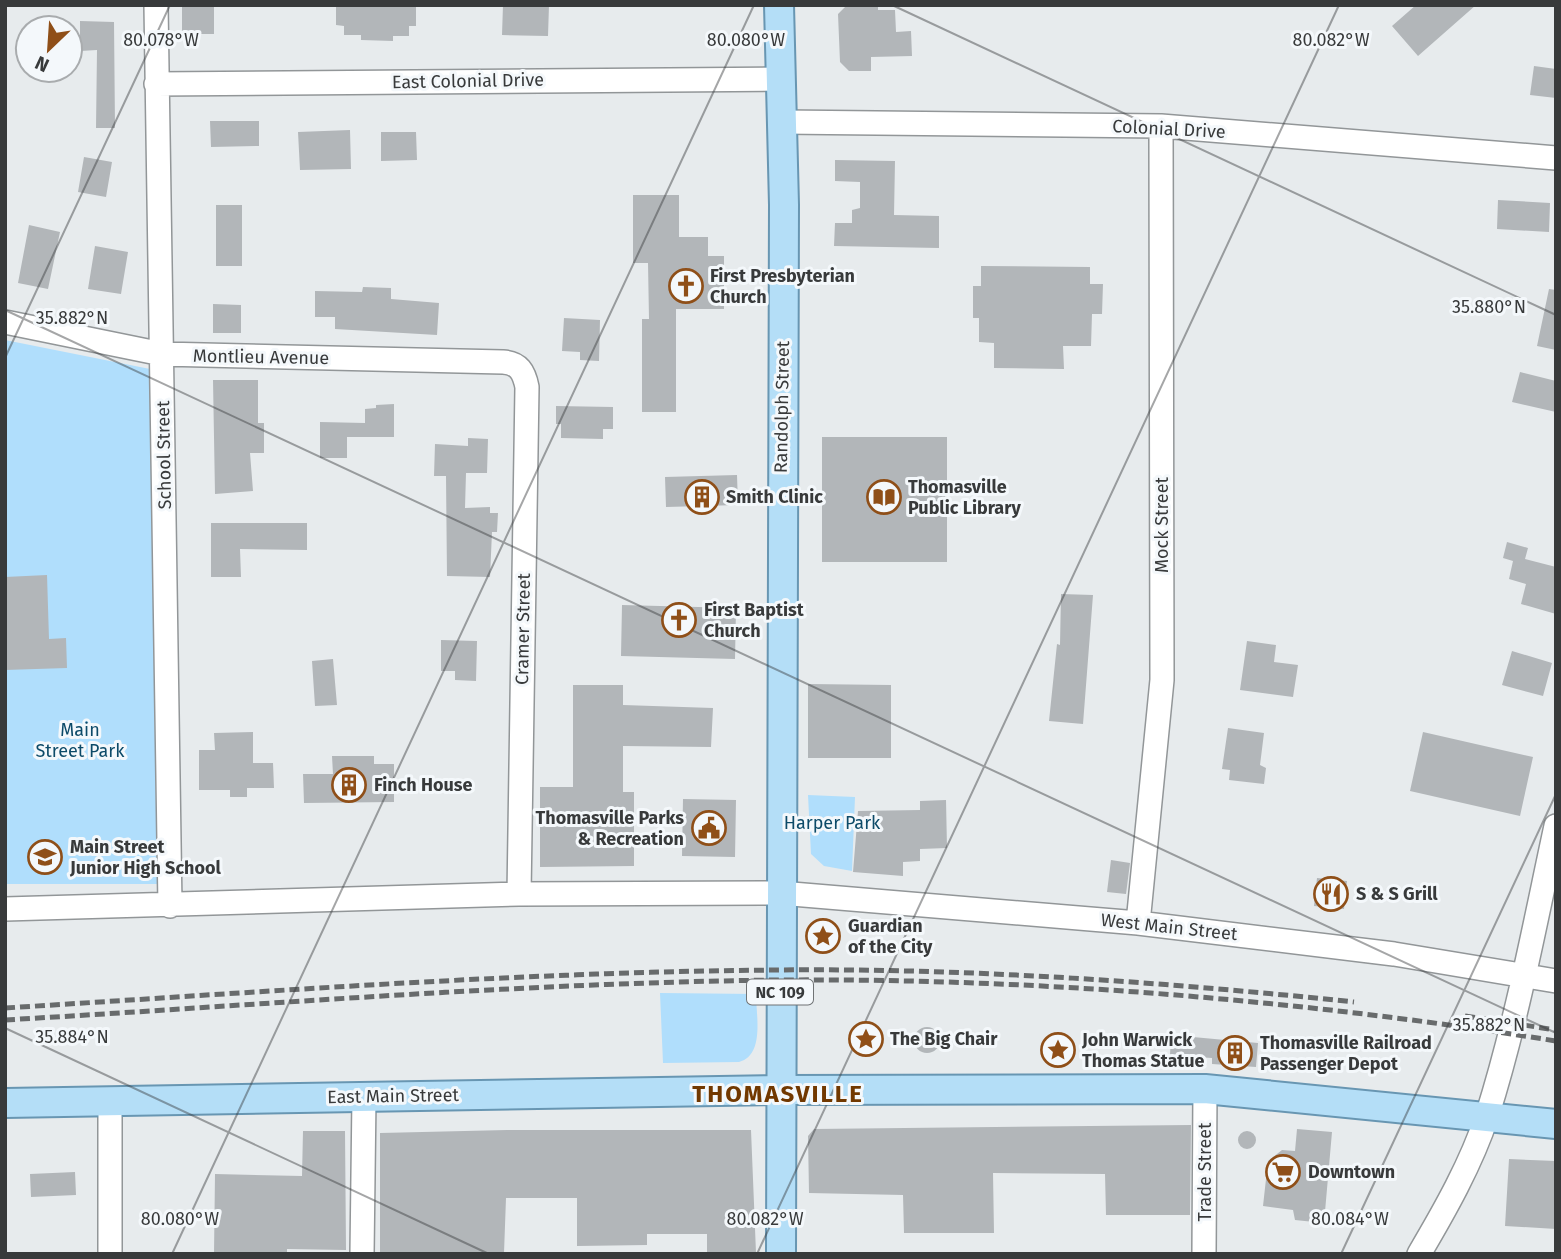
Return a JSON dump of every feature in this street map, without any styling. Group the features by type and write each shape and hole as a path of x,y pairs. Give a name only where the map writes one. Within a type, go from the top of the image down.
{"main road":[{"name":"Randolph Street","path":"779,5 782,122 780,893"},
{"name":"NC 109","path":"780,893 781,1254"},
{"path":"780,1090 1205,1089 1556,1124"},
{"name":"East Main Street","path":"5,1103 780,1090"}],"street":[{"name":"School Street","path":"156,5 170,906"},
{"name":"East Colonial Drive","path":"156,84 780,79"},
{"name":"Colonial Drive","path":"782,122 1161,126 1556,158"},
{"name":"Mock Street","path":"1138,923 1162,680 1161,126"},
{"name":"Montlieu Avenue","path":"5,322 162,354 503,362 519,367"},
{"name":"Cramer Street","path":"519,367 525,376 527,387 519,894"},
{"path":"1419,1254 1456,1188 1487,1116 1524,977 1556,826"},
{"path":"5,909 519,894 780,893"},
{"name":"West Main Street","path":"780,893 1138,923 1394,954 1556,981"},
{"name":"Trade Street","path":"1204,1254 1205,1089"},
{"path":"362,1254 364,1097"},
{"path":"110,1100 110,1254"}],"green space":[{"name":"Main Street Park","path":"5,340 150,369 157,884 5,884"},
{"name":"Harper Park","path":"808,795 855,797 852,871 824,866 811,854"},
{"path":"660,993 756,994 757,1033 753,1051 739,1062 663,1063"}],"building":[{"path":"182,5 214,5 214,34 182,34"},
{"path":"336,5 416,5 416,26 409,26 409,36 393,36 393,41 361,40 361,35 344,35 344,26 336,25"},
{"path":"503,5 549,5 548,36 502,35"},
{"path":"847,5 878,5 878,10 895,10 896,32 911,31 912,56 871,57 871,71 849,71 840,62 838,14"},
{"path":"1416,5 1476,5 1418,56 1392,26"},
{"path":"84,21 114,22 115,128 96,128 97,50 84,51"},
{"path":"1534,66 1556,69 1556,98 1530,95"},
{"path":"210,121 259,121 259,146 211,147"},
{"path":"350,130 351,169 300,170 298,132"},
{"path":"381,132 416,132 417,160 381,161"},
{"path":"84,157 112,162 106,197 78,192"},
{"path":"835,160 895,161 894,215 939,216 939,248 834,246 835,223 852,223 852,210 860,208 860,182 835,181"},
{"name":"First Presbyterian Church","path":"633,195 679,195 679,237 708,237 708,256 724,256 724,309 676,309 676,412 642,412 642,319 649,319 648,263 633,263"},
{"path":"1498,200 1550,203 1549,232 1497,229"},
{"path":"216,205 242,205 242,266 216,266"},
{"path":"29,225 60,232 48,289 18,283"},
{"path":"95,246 128,252 121,294 88,289"},
{"path":"981,266 1090,267 1090,284 1103,284 1102,314 1092,314 1091,346 1063,346 1064,369 994,368 994,343 979,342 979,318 973,318 973,286 981,286"},
{"path":"363,287 391,288 391,299 439,303 437,335 335,329 335,317 315,317 315,291 362,292"},
{"path":"1549,289 1556,290 1556,350 1537,346"},
{"path":"213,304 241,305 241,333 213,333"},
{"path":"564,318 600,320 599,361 580,360 580,352 562,351"},
{"path":"1520,372 1556,381 1556,412 1512,402"},
{"path":"213,380 258,380 258,423 264,423 264,453 250,453 253,491 215,494"},
{"path":"394,404 394,437 347,437 347,458 320,458 320,422 365,423 365,409"},
{"path":"556,406 613,407 613,429 603,429 603,439 561,438 561,424 556,424"},
{"name":"Thomasville Public Library","path":"822,437 947,437 947,562 822,562"},
{"path":"468,438 488,439 487,473 466,473 465,508 490,507 490,513 498,513 497,532 492,532 490,577 447,576 446,476 434,476 435,444 468,446"},
{"name":"Smith Clinic","path":"737,475 738,505 666,507 665,477"},
{"path":"211,523 307,523 307,550 240,549 241,577 211,577"},
{"path":"1507,542 1528,548 1525,559 1556,567 1556,614 1521,604 1526,584 1509,579 1513,561 1503,558"},
{"path":"47,575 49,639 66,638 67,668 5,670 5,577"},
{"path":"1061,594 1093,595 1083,724 1049,721 1057,644 1060,645"},
{"name":"First Baptist Church","path":"622,605 736,608 735,659 621,656"},
{"path":"441,640 477,641 476,681 455,680 455,671 441,671"},
{"path":"1247,641 1276,645 1274,662 1298,665 1293,697 1240,690"},
{"path":"1512,651 1552,663 1543,696 1502,685"},
{"path":"333,659 337,705 315,706 312,661"},
{"path":"808,684 891,685 891,758 808,758"},
{"path":"573,685 623,685 623,705 713,708 711,747 623,746 623,792 634,792 634,866 540,867 540,787 573,787"},
{"path":"1228,728 1264,733 1260,765 1266,768 1264,784 1229,780 1230,770 1222,769"},
{"path":"253,732 253,763 273,763 274,788 247,788 247,797 230,797 230,790 199,790 199,750 215,750 214,733"},
{"path":"1423,732 1533,757 1520,816 1410,791"},
{"name":"Finch House","path":"332,756 374,756 374,764 394,764 394,802 304,803 303,774 333,774"},
{"name":"Thomasville Parks & Recreation","path":"683,799 736,800 735,857 682,856"},
{"path":"946,800 947,848 920,849 920,861 903,862 903,876 853,872 858,811 920,810 920,801"},
{"path":"1111,860 1130,863 1126,894 1107,892"},
{"name":"S & S Grill","path":"1317,878 1347,881 1344,909 1314,906"},
{"path":"927,1027 936,1031 940,1040 936,1049 927,1053 918,1049 914,1040 918,1031"},
{"path":"1171,1035 1258,1043 1256,1067 1212,1064 1212,1058 1170,1055"},
{"path":"1191,1125 1190,1215 1106,1215 1105,1174 993,1173 994,1233 904,1233 903,1195 809,1193 808,1136 814,1129"},
{"path":"1297,1129 1332,1132 1324,1223 1295,1220 1293,1210 1263,1206 1268,1161 1282,1150 1295,1151"},
{"path":"751,1130 756,1253 707,1254 707,1234 647,1234 647,1245 577,1246 577,1198 506,1198 504,1253 380,1254 380,1133"},
{"path":"303,1131 345,1131 346,1250 287,1249 287,1254 214,1254 215,1174 302,1176"},
{"path":"1243,1131 1251,1131 1256,1140 1254,1147 1243,1149 1238,1144 1238,1136"},
{"path":"1509,1159 1556,1161 1556,1229 1505,1226"},
{"path":"75,1172 76,1195 31,1197 30,1174"}],"railway":[{"path":"5,1008 488,979 778,970 994,974 1210,988 1354,1002"},
{"path":"5,1020 585,985 875,980 1168,994 1363,1014 1556,1041"},
{"path":"1465,1016 1556,1030"}],"place":[{"name":"First Presbyterian Church","path":"686,286"},
{"name":"Smith Clinic","path":"702,497"},
{"name":"Thomasville Public Library","path":"884,497"},
{"name":"First Baptist Church","path":"679,620"},
{"name":"Finch House","path":"349,785"},
{"name":"Thomasville Parks & Recreation","path":"709,828"},
{"name":"Main Street Junior High School","path":"45,857"},
{"name":"S & S Grill","path":"1331,894"},
{"name":"Guardian of the City","path":"823,936"},
{"name":"The Big Chair","path":"866,1039"},
{"name":"John Warwick Thomas Statue","path":"1058,1050"},
{"name":"Thomasville Railroad Passenger Depot","path":"1235,1053"},
{"name":"Downtown","path":"1283,1172"}],"district":[{"name":"THOMASVILLE","path":"778,1094"}]}
